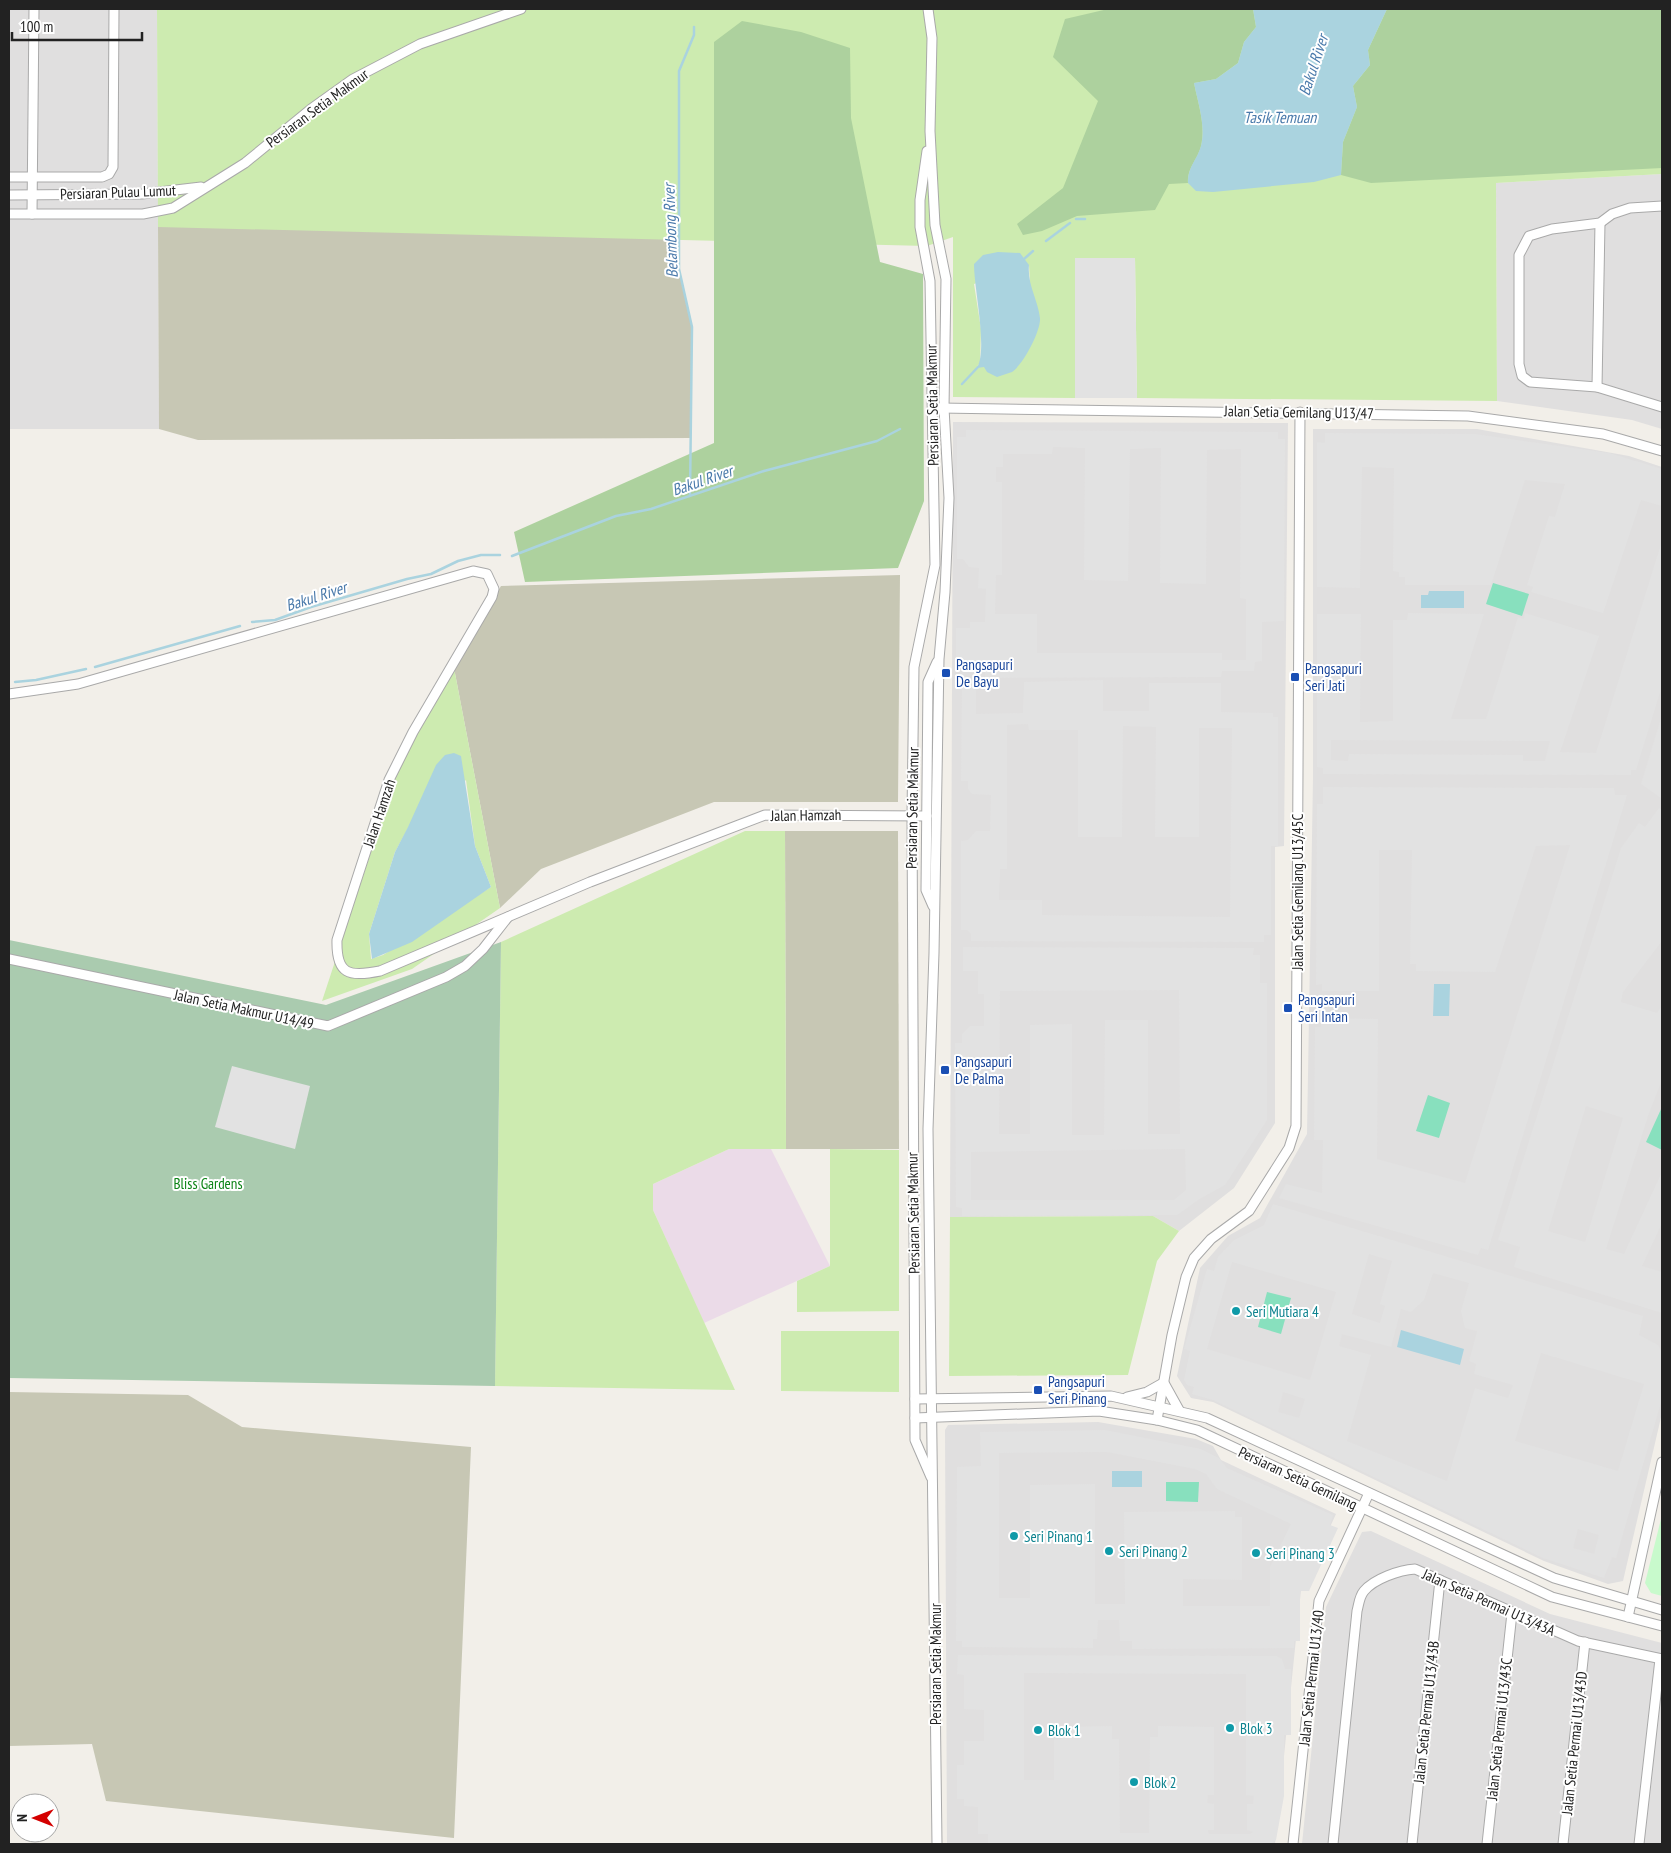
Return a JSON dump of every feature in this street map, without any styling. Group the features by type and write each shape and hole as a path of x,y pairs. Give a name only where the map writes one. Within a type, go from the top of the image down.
{"street":[{"path":"32,214 34,9"},
{"path":"9,177 102,178 109,174 113,167 114,9"},
{"name":"Persiaran Setia Makmur","path":"204,187 245,163 311,109 353,79 420,44 521,9"},
{"name":"Persiaran Setia Makmur","path":"928,9 932,38 930,131 935,225 946,279 944,408 949,498 946,592 939,659 935,911 928,1129 931,1418 934,1484 937,1844"},
{"name":"Persiaran Setia Makmur","path":"930,131 920,200 920,227 930,281 935,565 914,667 912,815 915,1440 934,1484"},
{"name":"Persiaran Pulau Lumut","path":"9,195 142,194 204,187"},
{"name":"Persiaran Pulau Lumut","path":"9,214 152,213 173,208 204,187"},
{"path":"1662,206 1630,208 1612,214 1600,223 1538,232 1529,236 1519,255 1518,364 1522,376 1530,382 1597,387 1662,407"},
{"path":"1597,387 1600,223"},
{"name":"Jalan Setia Gemilang U13/47","path":"932,408 1468,416 1513,420 1603,434 1662,452"},
{"name":"Jalan Setia Gemilang U13/45C","path":"1157,1420 1186,1277 1194,1258 1211,1239 1249,1211 1290,1148 1296,1126 1300,412"},
{"name":"Jalan Hamzah","path":"9,694 78,684 473,571 487,574 494,589 492,597 413,732 389,780 337,940 337,959 343,969 352,974 380,971 590,882 766,815 927,816"},
{"path":"935,911 926,890 928,682 939,659"},
{"name":"Jalan Setia Makmur U14/49","path":"9,959 328,1026 446,977 465,966 483,949 508,917"},
{"path":"1123,1398 1147,1392 1163,1383 1179,1410"},
{"name":"Persiaran Setia Gemilang","path":"915,1399 1089,1395 1123,1398 1179,1410 1207,1418 1244,1434 1554,1578 1662,1610"},
{"name":"Persiaran Setia Gemilang","path":"915,1418 1099,1410 1157,1420 1197,1430 1552,1597 1662,1626"},
{"path":"1628,1617 1662,1462"},
{"name":"Jalan Setia Permai U13/40","path":"1293,1844 1319,1601 1369,1493"},
{"name":"Jalan Setia Permai U13/43A","path":"1333,1844 1360,1598 1373,1584 1409,1570 1420,1571 1512,1613 1585,1642 1661,1659"},
{"name":"Jalan Setia Permai U13/43B","path":"1412,1844 1440,1580"},
{"name":"Jalan Setia Permai U13/43C","path":"1487,1844 1512,1613"},
{"name":"Jalan Setia Permai U13/43D","path":"1563,1844 1585,1642"},
{"path":"1639,1844 1661,1659"}],"shaded area":[{"path":"9,9 157,9 159,429 9,429"},
{"path":"679,71 679,269 692,327 691,438 198,440 159,429 158,227"},
{"path":"1662,174 1662,429 1632,420 1497,401 1496,183"},
{"path":"1075,258 1135,258 1137,398 1075,398"},
{"path":"953,422 1288,423 1284,846 1275,847 1275,1123 1234,1188 1179,1231 1153,1216 950,1217"},
{"path":"1313,429 1477,429 1629,456 1662,467 1662,1413 1623,1581 1608,1584 1544,1561 1213,1402 1191,1398 1177,1376 1200,1268 1228,1236 1260,1218 1307,1134 1313,778"},
{"path":"966,430 1278,432 1278,439 1285,439 1284,621 1262,622 1262,661 1255,662 1254,671 1222,671 1221,677 985,678 985,667 963,667 963,660 956,660 956,628 970,628 970,622 985,622 986,589 978,588 979,568 969,567 963,559 957,559 957,437 966,437","holes":["1053,447 1085,448 1084,580 1128,581 1130,449 1161,448 1160,583 1206,584 1207,450 1241,449 1240,598 1246,599 1246,660 1222,660 1222,653 1037,653 1037,614 995,614 996,575 1002,575 1002,482 996,482 996,467 1003,467 1003,454 1052,454"]},
{"path":"1325,433 1475,434 1609,453 1662,469 1662,506 1641,500 1603,613 1531,592 1533,587 1527,585 1549,516 1555,517 1565,484 1525,480 1491,585 1405,585 1405,577 1399,577 1399,572 1393,571 1394,468 1362,467 1360,588 1317,587 1317,442 1325,443"},
{"path":"1662,541 1662,686 1636,770 1631,770 1631,775 1323,774 1323,768 1317,767 1317,614 1361,614 1360,722 1393,721 1393,620 1407,620 1408,613 1484,614 1451,719 1486,719 1518,617 1524,619 1525,613 1599,636 1560,752 1596,753","holes":["1331,740 1550,741 1545,761 1523,761 1523,755 1349,754 1348,761 1331,760"]},
{"path":"900,575 898,802 714,802 541,869 500,908 454,668 501,586"},
{"path":"1103,680 1103,711 1149,711 1149,683 1221,683 1221,712 1273,713 1273,717 1278,717 1278,846 1271,846 1271,935 1264,935 1264,942 971,941 971,934 967,930 961,930 961,841 968,840 976,831 990,831 991,795 972,794 968,789 968,781 961,781 962,684 976,683 976,714 1023,713 1024,682","holes":["1028,724 1029,730 1078,730 1078,837 1122,837 1123,726 1156,727 1155,837 1199,837 1199,728 1232,728 1230,917 1042,915 1042,900 999,900 1000,869 1007,869 1007,725"]},
{"path":"1662,715 1662,799 1641,784"},
{"name":"Pangsapuri Seri Intan","path":"1323,787 1614,788 1615,795 1627,795 1488,1250 1481,1248 1478,1255 1279,1198 1286,1184 1322,1193 1323,1140 1314,1140 1315,1027 1321,1027 1321,1018 1378,1019 1377,1159 1465,1183 1570,845 1536,846 1495,972 1416,971 1416,964 1410,964 1412,850 1379,850 1379,991 1322,991 1322,984 1316,985 1317,804 1323,804"},
{"path":"1659,808 1662,810 1662,941 1623,992 1621,1002 1657,1013 1662,1006 1662,1080 1649,1113 1606,1249 1624,1254 1662,1172 1662,1223 1642,1266 1662,1272 1662,1313 1514,1267 1520,1247 1498,1240 1621,848 1639,823 1645,827","holes":["1586,1106 1623,1118 1585,1242 1548,1231"]},
{"path":"785,831 898,831 899,1149 786,1149"},
{"path":"963,947 1254,948 1253,955 1260,955 1260,983 1267,983 1267,1120 1225,1185 1201,1198 1177,1215 962,1216 962,1208 956,1207 955,1043 962,1043 962,1034 970,1026 984,1026 984,994 978,994 978,971 963,971","holes":["1179,990 1180,1134 1148,1134 1148,1020 1105,1020 1104,1135 1072,1135 1072,1024 1030,1025 1030,1134 999,1134 1000,991","1185,1149 1186,1190 1174,1200 971,1200 971,1152"]},
{"path":"232,1066 310,1086 295,1149 215,1127"},
{"path":"729,1149 771,1149 830,1266 704,1323 653,1210 653,1184"},
{"path":"1273,1204 1643,1316 1639,1335 1658,1345 1662,1353 1662,1399 1616,1558 1612,1557 1604,1578 1543,1558 1213,1400 1192,1394 1194,1387 1187,1385 1184,1380 1190,1351 1184,1349 1207,1269 1214,1271 1218,1257 1234,1240 1264,1225","holes":["1369,1254 1392,1261 1380,1304 1385,1306 1380,1323 1352,1314","1232,1262 1336,1292 1310,1380 1207,1349","1433,1273 1469,1283 1461,1311 1465,1328 1477,1331 1469,1361 1476,1364 1474,1374 1513,1385 1508,1398 1475,1388 1447,1481 1347,1441 1371,1355 1339,1346 1342,1334 1391,1347 1401,1309 1411,1312 1424,1300","1541,1353 1644,1384 1618,1471 1515,1441","1283,1392 1305,1399 1299,1418 1278,1412","1578,1529 1599,1535 1594,1554 1573,1548"]},
{"path":"9,1392 188,1395 242,1427 471,1447 454,1838 106,1801 92,1744 9,1746"},
{"path":"1098,1422 1196,1439 1213,1446 1221,1460 1336,1514 1301,1590 1275,1844 947,1844 945,1430 948,1425"},
{"name":"Pangsapuri Seri Pinang","path":"1105,1430 1201,1449 1219,1458 1227,1468 1333,1515 1330,1525 1338,1528 1309,1591 1300,1591 1300,1641 1294,1641 1294,1648 1132,1649 1132,1641 1120,1641 1119,1620 1098,1620 1097,1639 1093,1639 1093,1648 962,1647 962,1641 956,1641 957,1467 981,1466 980,1432","holes":["1107,1452 1195,1469 1206,1474 1217,1489 1291,1524 1270,1567 1270,1606 1183,1606 1183,1579 1242,1580 1242,1517 1235,1517 1235,1511 1124,1512 1125,1604 1095,1604 1095,1484 1030,1485 1030,1598 999,1598 999,1453"]},
{"path":"1371,1531 1550,1614 1662,1643 1662,1844 1302,1844 1326,1607 1362,1532"},
{"path":"958,1655 1276,1656 1282,1659 1285,1669 1291,1669 1291,1735 1284,1735 1284,1796 1276,1840 1270,1844 988,1844 988,1834 978,1834 978,1807 964,1806 964,1799 957,1799 957,1765 964,1765 964,1741 984,1741 984,1710 964,1709 964,1675 957,1674","holes":["1024,1673 1246,1674 1246,1795 1254,1796 1253,1804 1247,1804 1247,1830 1253,1832 1250,1834 1209,1834 1208,1832 1208,1830 1214,1830 1214,1804 1207,1803 1208,1795 1214,1795 1214,1727 1158,1726 1158,1737 1150,1737 1149,1833 1120,1833 1119,1739 1112,1739 1112,1726 1062,1727 1062,1739 1054,1739 1054,1780 1024,1780"]}],"green space":[{"path":"157,9 1662,9 1662,174 1496,183 1497,401 1137,398 1135,258 1075,258 1075,398 953,397 953,237 927,246 158,227","holes":["1029,265 1030,283 980,362 981,329 974,284"]},
{"path":"1108,9 1253,9 1256,27 1244,42 1238,63 1216,79 1194,83 1203,131 1201,146 1189,173 1188,183 1169,184 1155,210 1077,216 1042,231 1023,235 1017,224 1063,188 1098,101 1053,57 1065,19"},
{"path":"1387,9 1662,9 1662,168 1371,183 1341,175 1343,142 1357,107 1353,86 1370,65 1368,50"},
{"path":"742,21 801,32 850,48 851,118 880,262 923,274 924,501 898,568 525,582 514,532 714,443 714,42"},
{"path":"1493,583 1529,594 1522,616 1486,604"},
{"path":"454,668 500,908 412,969 322,1001 400,764","holes":["466,780 475,846 491,887 383,955 371,959 369,934 395,852 408,828"]},
{"path":"745,831 785,831 786,1149 729,1149 653,1184 653,1210 735,1390 495,1386 501,942"},
{"name":"Bliss Gardens","path":"9,940 326,1005 501,942 495,1386 9,1378"},
{"path":"1428,1095 1450,1103 1439,1138 1416,1131"},
{"path":"1662,1107 1662,1150 1646,1142"},
{"path":"830,1149 899,1150 899,1311 797,1312 797,1281 830,1266"},
{"path":"1153,1216 1179,1231 1157,1261 1128,1375 949,1376 950,1217"},
{"path":"1267,1292 1291,1298 1281,1334 1258,1327"},
{"path":"781,1331 899,1331 899,1392 781,1391"},
{"path":"1166,1482 1199,1482 1198,1502 1166,1501"},
{"path":"1662,1515 1662,1596 1651,1593 1645,1583"}],"water":[{"name":"Tasik Temuan","path":"1253,9 1387,9 1368,50 1370,65 1353,86 1357,107 1343,142 1341,175 1314,182 1213,192 1196,191 1188,183 1188,178 1201,146 1203,131 1194,83 1216,79 1238,63 1244,42 1256,27"},
{"path":"998,252 1020,253 1029,265 1031,285 1040,324 1021,362 1012,372 997,377 987,372 984,367 977,368 980,359 981,333 974,264 983,255"},
{"path":"1429,591 1464,591 1464,608 1421,608 1421,595 1428,595"},
{"path":"454,753 461,756 475,846 491,887 412,942 372,959 369,934 395,852 436,765 445,755"},
{"path":"1434,984 1450,984 1449,1016 1433,1016"},
{"path":"1401,1330 1464,1349 1460,1365 1397,1347"},
{"path":"1112,1471 1142,1471 1142,1487 1112,1487"}],"waterway":[{"name":"Belambong River","path":"690,495 692,327 679,269 679,71 694,35 694,27"},
{"name":"Bakul River","path":"1076,219 1085,219"},
{"name":"Bakul River","path":"1046,241 1070,223"},
{"name":"Bakul River","path":"1024,259 1033,251"},
{"name":"Bakul River","path":"962,384 978,367"},
{"name":"Bakul River","path":"512,556 616,516 651,509 764,471 877,441 900,429"},
{"name":"Bakul River","path":"252,622 275,620 311,607 407,579 431,574 458,561 481,555 500,555"},
{"name":"Bakul River","path":"95,667 240,626"},
{"name":"Bakul River","path":"15,682 36,680 86,669"}],"place":[{"name":"Pangsapuri De Bayu","path":"946,673"},
{"name":"Pangsapuri Seri Jati","path":"1295,677"},
{"name":"Pangsapuri Seri Intan","path":"1288,1008"},
{"name":"Pangsapuri De Palma","path":"945,1070"},
{"name":"Seri Mutiara 4","path":"1236,1311"},
{"name":"Pangsapuri Seri Pinang","path":"1038,1390"},
{"name":"Seri Pinang 1","path":"1014,1536"},
{"name":"Seri Pinang 2","path":"1109,1551"},
{"name":"Seri Pinang 3","path":"1256,1553"},
{"name":"Blok 3","path":"1230,1728"},
{"name":"Blok 1","path":"1038,1730"},
{"name":"Blok 2","path":"1134,1782"}]}
